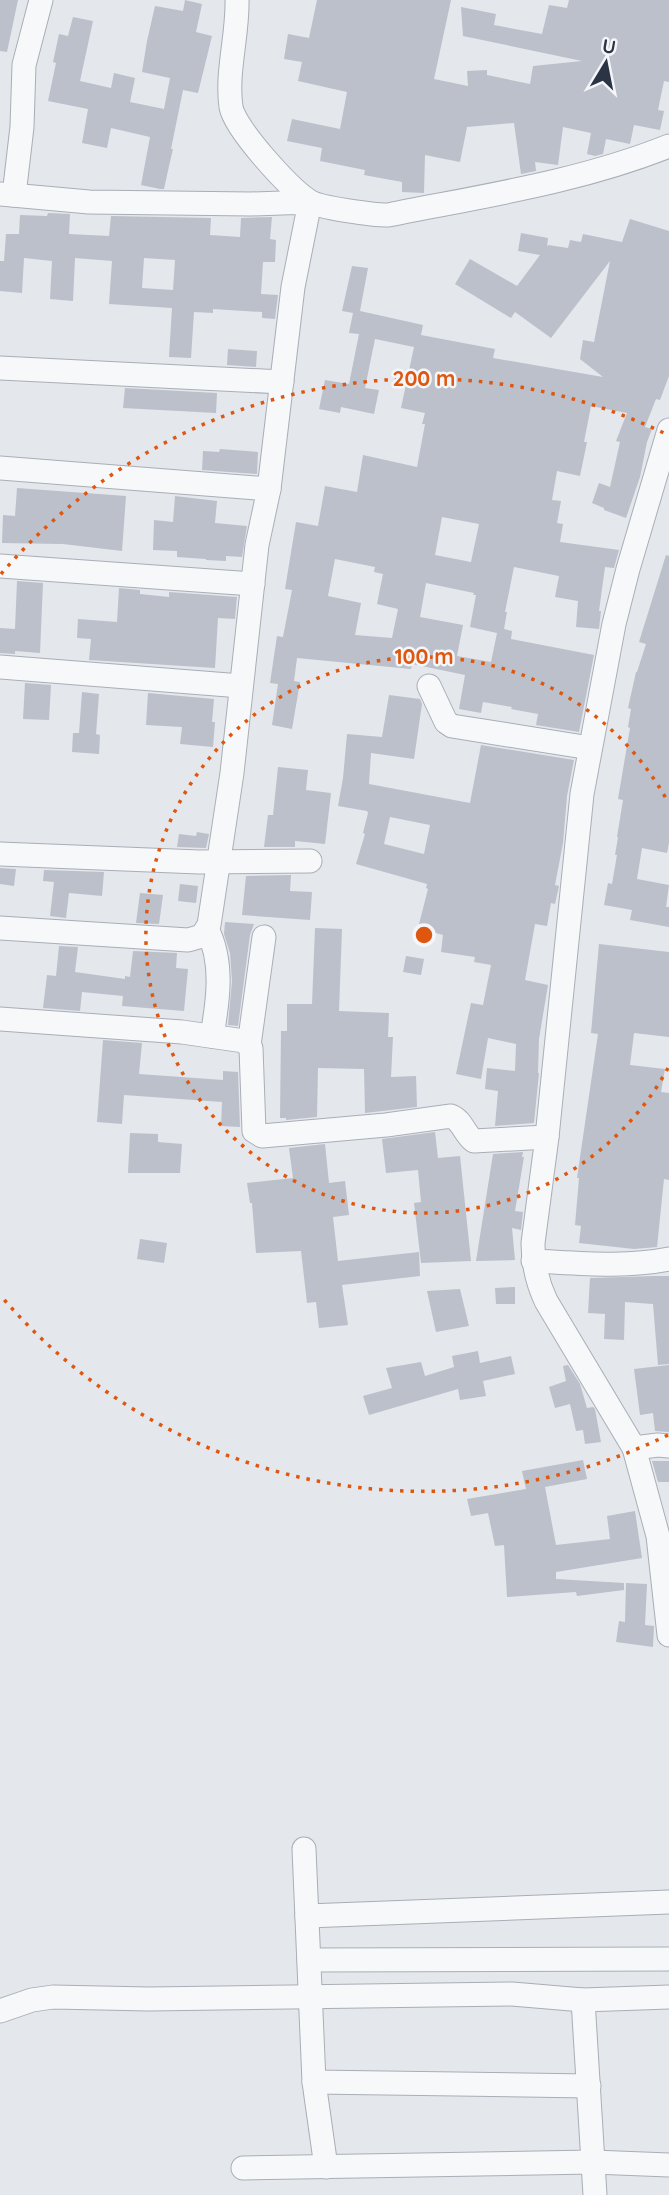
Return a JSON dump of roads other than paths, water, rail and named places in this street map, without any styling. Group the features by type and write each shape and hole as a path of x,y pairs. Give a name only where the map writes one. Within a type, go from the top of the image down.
{"street":[{"path":"237,0 231,88 235,120 277,171 310,202"},
{"path":"41,1 24,65 22,127 7,194 89,202 310,202 388,215 586,174 669,146"},
{"path":"0,928 188,940 202,936 207,929 232,773 257,545 269,489 293,286 310,202"},
{"path":"0,368 282,382"},
{"path":"669,430 617,613 582,794 547,1138 533,1243 533,1261 540,1289 634,1448 658,1536 669,1635"},
{"path":"0,468 269,489"},
{"path":"0,566 253,584"},
{"path":"0,667 241,686"},
{"path":"429,686 446,722 452,726 590,748"},
{"path":"0,854 219,862 310,861"},
{"path":"207,929 218,959 217,1006 212,1036"},
{"path":"264,937 250,1045 254,1131 262,1136 386,1125 451,1116 458,1119 474,1141 547,1138"},
{"path":"0,1019 212,1036 242,1040 250,1045"},
{"path":"533,1261 641,1264 669,1259"},
{"path":"634,1448 669,1446"},
{"path":"304,1849 314,2082 326,2167"},
{"path":"307,1916 669,1902"},
{"path":"309,1960 669,1959"},
{"path":"0,2011 32,2000 53,1997 149,1999 512,1994 583,2000 669,1997"},
{"path":"583,2000 596,2195"},
{"path":"314,2082 589,2086"},
{"path":"243,2168 593,2162 669,2165"}]}
